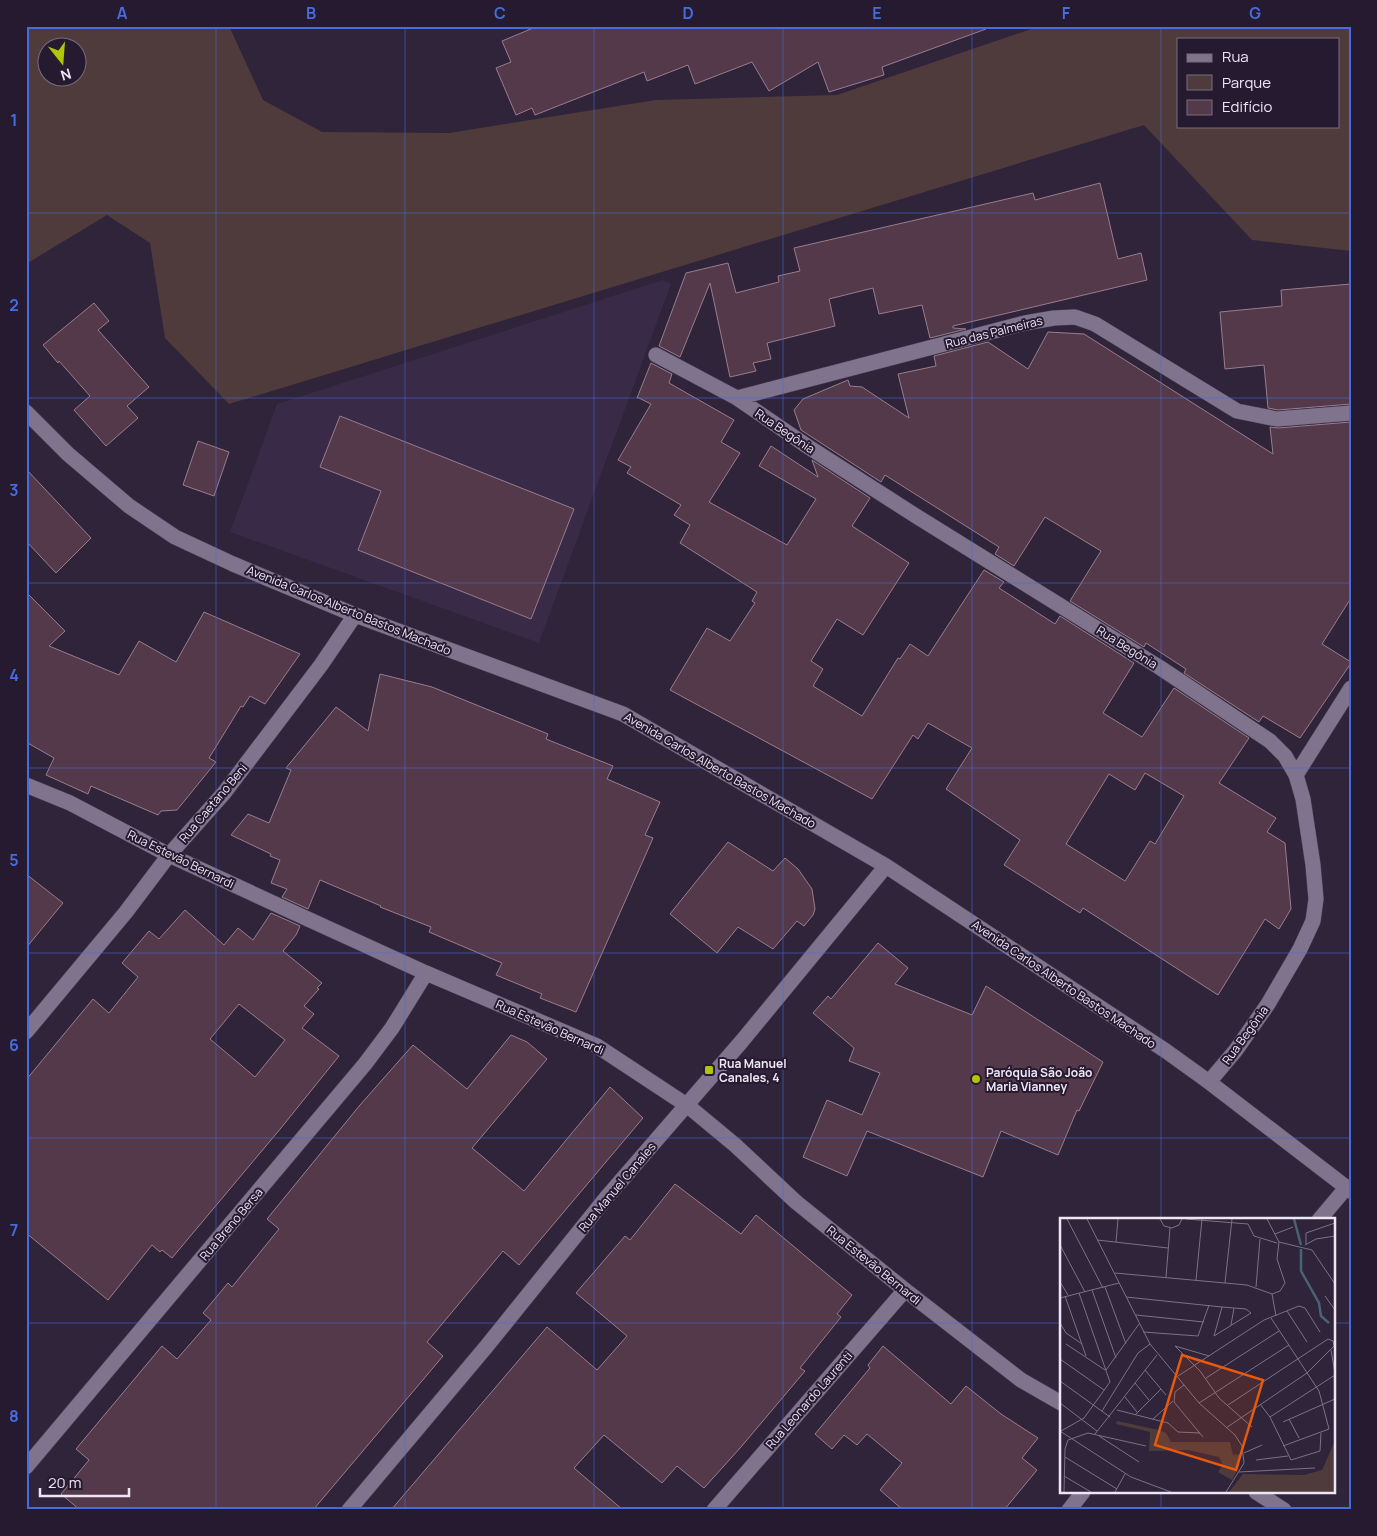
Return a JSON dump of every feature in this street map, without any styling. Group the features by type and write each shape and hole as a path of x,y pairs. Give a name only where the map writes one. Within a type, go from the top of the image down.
{"street":[{"name":"Rua das Palmeiras","path":"737,398 1025,323 1054,318 1075,317 1096,324 1237,411 1277,419 1351,413"},
{"name":"Rua Begônia","path":"656,355 737,398 899,505 1159,667 1270,741 1285,756 1296,775 1303,800 1316,899 1313,921 1300,949 1268,1004 1236,1050 1209,1082"},
{"name":"Avenida Carlos Alberto Bastos Machado","path":"26,412 68,454 129,506 176,537 233,564 355,615 623,714 886,866 1158,1046 1209,1082 1348,1189"},
{"name":"Rua Caetano Beni","path":"26,1032 126,912 168,855 224,793 316,672 355,615"},
{"path":"1296,775 1351,688"},
{"name":"Rua Estevão Bernardi","path":"26,785 70,803 168,855 426,973 597,1046 688,1106 735,1145 796,1202 905,1290 1021,1380 1060,1402"},
{"name":"Rua Manuel Canales","path":"349,1510 486,1347 606,1198 688,1106 886,866"},
{"name":"Rua Breno Bersa","path":"26,1467 365,1064 392,1028 426,973"},
{"path":"1322,1218 1348,1189"},
{"name":"Rua Leonardo Laurenti","path":"714,1510 905,1290"},
{"path":"1069,1510 1081,1494"},
{"path":"1259,1494 1284,1510"}],"shaded area":[{"path":"663,280 671,284 539,643 230,532 277,404"}],"green space":[{"path":"26,26 229,26 263,100 322,132 449,133 656,100 837,95 1040,26 1351,26 1351,251 1252,240 1144,125 229,404 165,338 150,243 107,215 26,264"}],"building":[{"path":"538,26 985,26 986,29 882,67 884,75 829,92 818,62 769,91 752,62 695,84 688,65 647,81 644,72 535,115 532,108 516,115 496,68 511,62 502,41"},
{"path":"1100,183 1118,259 1141,253 1147,280 953,326 953,328 966,329 930,338 922,305 879,314 873,288 829,299 835,326 767,343 771,359 753,363 756,371 730,377 710,283 680,357 659,346 686,273 728,263 736,293 779,282 778,276 800,271 794,248 1033,193 1035,200"},
{"path":"1351,284 1351,404 1278,410 1268,408 1264,365 1225,369 1220,312 1282,306 1281,290"},
{"path":"94,303 109,321 98,330 149,387 127,406 138,418 106,446 74,410 90,396 43,345"},
{"path":"1048,332 1084,334 1273,454 1270,427 1351,422 1351,598 1322,644 1351,663 1300,738 1263,716 1259,722 1184,673 1186,669 1146,643 1144,647 1070,601 1101,551 1045,517 1014,566 995,554 999,547 885,475 881,482 801,430 794,410 803,399 848,380 850,386 862,387 909,418 898,374 936,366 934,356 988,342 1028,369"},
{"path":"651,363 672,374 669,383 734,420 721,442 740,453 709,502 787,545 816,499 759,466 771,446 818,477 812,460 870,498 852,526 909,563 863,635 837,619 811,661 823,669 813,686 862,716 898,658 900,659 910,644 928,656 984,570 1004,582 999,588 1055,624 1060,616 1134,663 1103,713 1142,737 1174,688 1249,738 1219,783 1276,818 1267,832 1285,843 1291,909 1279,929 1265,919 1218,995 1083,908 1080,913 1004,865 1020,840 946,789 972,748 928,723 918,739 913,735 872,799 670,690 707,628 730,641 755,603 752,601 757,592 680,543 690,525 674,515 681,505 627,473 631,467 618,460 651,404 637,398","holes":["1145,773 1184,796 1155,844 1150,841 1125,881 1066,844 1109,774 1135,790"]},
{"path":"340,416 574,509 531,619 358,550 381,491 320,467"},
{"path":"198,441 229,452 214,496 183,485"},
{"path":"26,469 91,538 56,573 26,541"},
{"path":"26,592 65,631 49,646 119,675 139,641 176,662 204,612 300,654 265,704 250,696 243,707 241,706 209,758 216,762 177,810 161,811 158,815 91,786 88,794 46,775 54,758 26,742"},
{"path":"380,674 432,687 548,734 546,739 613,766 607,779 660,802 645,835 653,838 576,1012 540,998 542,994 496,975 502,963 429,932 431,927 320,880 308,909 282,897 287,889 271,883 280,860 231,835 248,814 269,823 291,770 286,768 336,707 368,731"},
{"path":"728,842 773,871 785,858 798,869 812,889 815,909 813,915 804,926 797,921 773,949 738,927 717,953 670,914"},
{"path":"26,874 63,903 26,948"},
{"path":"185,910 224,945 238,928 253,940 271,913 300,926 296,935 283,951 322,983 304,1006 314,1014 302,1028 339,1056 172,1258 162,1250 160,1252 152,1245 108,1300 26,1233 26,1080 93,999 109,1013 138,977 122,963 149,931 159,939","holes":["239,1004 285,1040 255,1077 210,1039"]},
{"path":"878,943 908,968 895,984 972,1015 986,986 1103,1062 1079,1111 1077,1110 1058,1155 1001,1131 983,1177 867,1131 847,1176 803,1157 827,1100 862,1115 880,1073 849,1061 854,1048 813,1013 828,996 831,999"},
{"path":"511,1035 527,1042 547,1059 472,1148 524,1191 610,1087 643,1118 519,1265 503,1251 427,1342 443,1356 313,1510 80,1510 61,1494 89,1460 76,1449 162,1346 177,1359 211,1320 203,1313 228,1283 232,1287 279,1229 267,1219 360,1105 413,1045 467,1089"},
{"path":"675,1184 741,1234 756,1215 852,1295 837,1314 841,1317 800,1368 805,1371 741,1447 704,1488 677,1466 662,1483 604,1435 574,1468 623,1510 391,1510 547,1327 597,1370 627,1336 576,1293 625,1236 630,1240"},
{"path":"883,1346 951,1404 966,1386 1001,1414 1038,1438 1022,1458 1037,1470 1004,1510 903,1510 880,1490 902,1463 867,1434 857,1445 844,1435 832,1449 815,1434 870,1368 868,1365"}],"place":[{"name":"Rua Manuel Canales, 4","path":"709,1070"},
{"name":"Paróquia São João Maria Vianney","path":"976,1079"}]}
